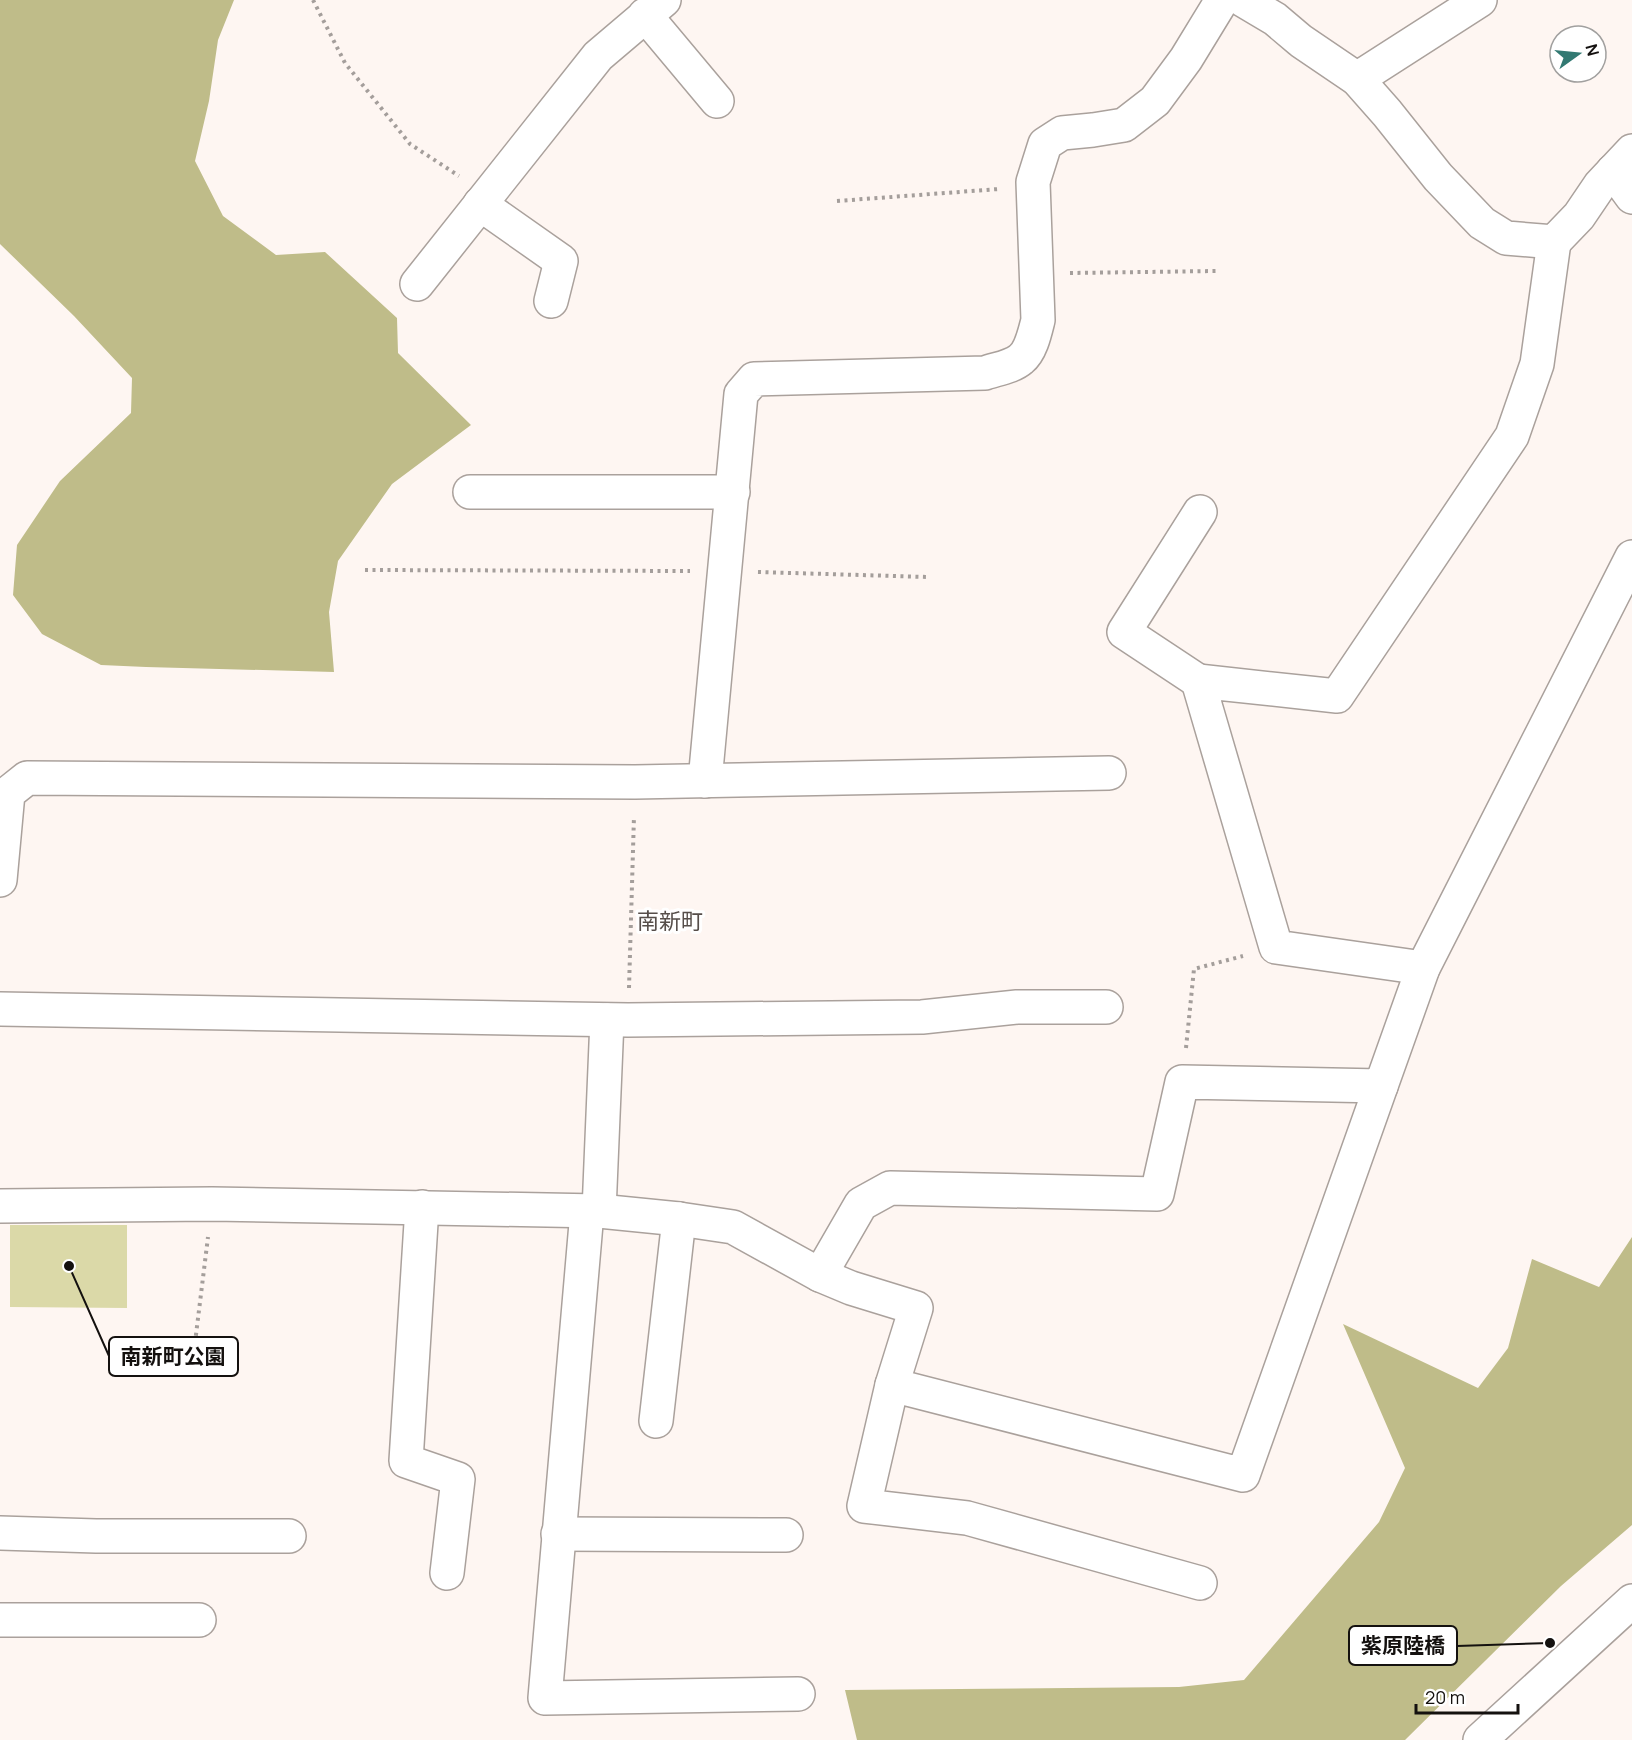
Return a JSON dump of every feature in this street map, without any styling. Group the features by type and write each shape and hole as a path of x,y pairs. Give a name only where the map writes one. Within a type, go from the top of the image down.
{"street":[{"path":"705,781 741,394 754,379 985,373 1022,359 1033,339 1038,320 1033,186 1045,144 1062,133 1124,125 1155,101 1186,59 1222,0"},
{"path":"1243,0 1275,19 1301,41 1357,79 1438,177 1482,223 1506,238 1554,242"},
{"path":"1357,79 1480,0"},
{"path":"417,284 598,56 654,8 717,101"},
{"path":"1200,513 1124,632 1198,681 1336,696 1512,436 1537,364 1554,242 1579,216 1600,185 1622,161"},
{"path":"1622,161 1632,197"},
{"path":"483,199 561,261 550,301"},
{"path":"470,492 733,492"},
{"path":"892,1385 1243,1475 1423,968 1632,557"},
{"path":"1198,681 1276,947 1423,968"},
{"path":"0,880 9,793 27,778 635,782 1109,773"},
{"path":"0,1009 617,1020 922,1017 1017,1007 1106,1007"},
{"path":"617,1020 593,1211 558,1534 545,1698 798,1694"},
{"path":"820,1275 861,1204 890,1188 1157,1194 1182,1082 1382,1086"},
{"path":"0,1206 212,1204 593,1211 679,1219 733,1227 820,1275 851,1288 916,1308 892,1385 864,1506 967,1518 1200,1583"},
{"path":"422,1207 406,1461 458,1479 447,1573"},
{"path":"656,1420 679,1219"},
{"path":"0,1533 96,1536 289,1536"},
{"path":"558,1534 786,1535"},
{"path":"1480,1740 1632,1601"},
{"path":"0,1620 199,1620"}],"path":[{"path":"313,0 345,63 410,144 483,199"},
{"path":"837,201 1033,186"},
{"path":"1036,274 1217,271"},
{"path":"365,570 724,571 928,577"},
{"path":"617,1020 635,782"},
{"path":"1182,1082 1194,969 1276,947"},
{"path":"134,1358 193,1359 212,1204"}],"shaded area":[{"path":"0,0 234,0 218,40 209,101 195,161 223,216 276,255 325,252 397,318 398,353 471,425 392,484 338,561 329,612 334,672 101,665 42,634 13,595 17,545 60,481 131,413 132,378 74,316 0,244"},
{"path":"10,1225 127,1225 127,1308 10,1307"},
{"path":"1632,1237 1632,1525 1561,1586 1405,1740 857,1740 845,1690 1179,1687 1244,1680 1379,1522 1405,1468 1343,1324 1478,1388 1508,1348 1532,1259 1599,1287"}],"place":[{"name":"南新町公園","path":"69,1266"},
{"name":"紫原陸橋","path":"1550,1643"}],"district":[{"name":"南新町","path":"670,921"}]}
